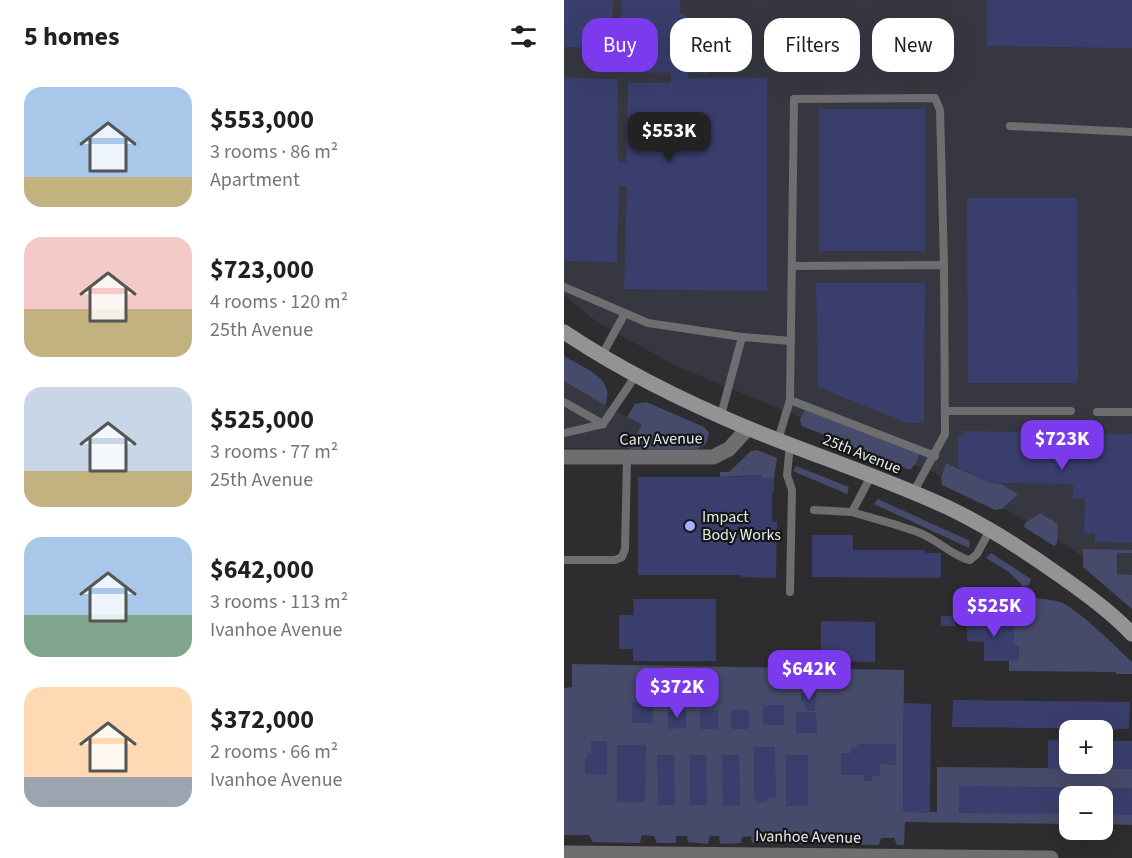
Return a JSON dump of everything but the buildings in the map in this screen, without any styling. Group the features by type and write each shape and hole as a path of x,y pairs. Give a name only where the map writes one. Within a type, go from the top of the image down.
{"street":[{"name":"25th Avenue","path":"564,332 601,357 721,416 913,493 990,530 1035,557 1086,594 1132,634"},
{"name":"Cary Avenue","path":"564,457 713,456 729,449 748,428"},
{"name":"Ivanhoe Avenue","path":"573,854 1051,858"}],"lane":[{"path":"790,592 792,490 787,475 784,442 790,400 794,99 934,98 940,110 945,434 913,493"},
{"path":"1011,126 1132,132"},
{"path":"792,266 944,265"},
{"path":"564,287 648,323 742,337 790,341"},
{"path":"601,357 625,313"},
{"path":"721,416 742,337"},
{"path":"564,433 603,424 636,375"},
{"path":"790,400 935,456"},
{"path":"564,402 603,424"},
{"path":"946,411 1071,411"},
{"path":"1097,412 1132,412"},
{"path":"564,560 615,560 622,557 625,549 627,458"},
{"path":"852,512 871,476"},
{"path":"814,510 852,512 921,533 942,543 964,559 970,560 977,554 990,530"}],"shaded area":[{"path":"564,0 1132,0 1132,594 1105,572 1043,530 952,480 676,366 597,322 564,295"},
{"path":"564,356 603,380 608,392 605,406 627,417 635,404 646,402 704,427 709,433 706,444 697,449 564,448"},
{"path":"564,356 588,369 602,381 607,396 605,405 564,381"},
{"path":"646,402 704,427 709,433 706,444 697,449 630,449 642,424 627,417 635,404"},
{"path":"805,410 919,454 916,463 910,470 802,426 800,420"},
{"path":"757,450 777,458 774,478 762,478 762,475 720,477 720,472 729,472 751,451"},
{"path":"946,463 991,483 1001,484 1018,494 1002,509 995,510 942,485 941,478"},
{"path":"796,466 849,487 847,494 793,471"},
{"path":"878,499 970,541 969,548 874,504"},
{"path":"1040,513 1058,524 1057,544 1054,546 1024,527 1025,523"},
{"path":"1083,549 1132,550 1132,553 1117,553 1117,574 1132,575 1132,609 1083,567"},
{"path":"991,553 1031,579 1029,585 1023,586 1009,572 986,558"},
{"path":"990,597 1043,599 1067,605 1132,662 1132,674 1009,671 1009,661 1018,660 1019,645 1014,645 1014,622 990,622"},
{"path":"572,664 904,670 903,812 937,812 937,767 1059,768 1059,774 1113,774 1113,769 1132,769 1132,825 1113,824 1113,786 1059,786 1059,824 905,822 904,845 897,845 894,838 881,838 879,845 819,844 816,837 807,838 805,844 786,844 784,837 774,837 773,844 752,843 751,836 742,837 741,843 720,844 719,836 710,836 708,844 688,842 687,836 676,836 676,843 657,843 654,836 642,835 640,843 593,842 589,835 564,835 564,688 572,687"}],"place":[{"name":"Impact Body Works","path":"690,526"}]}
